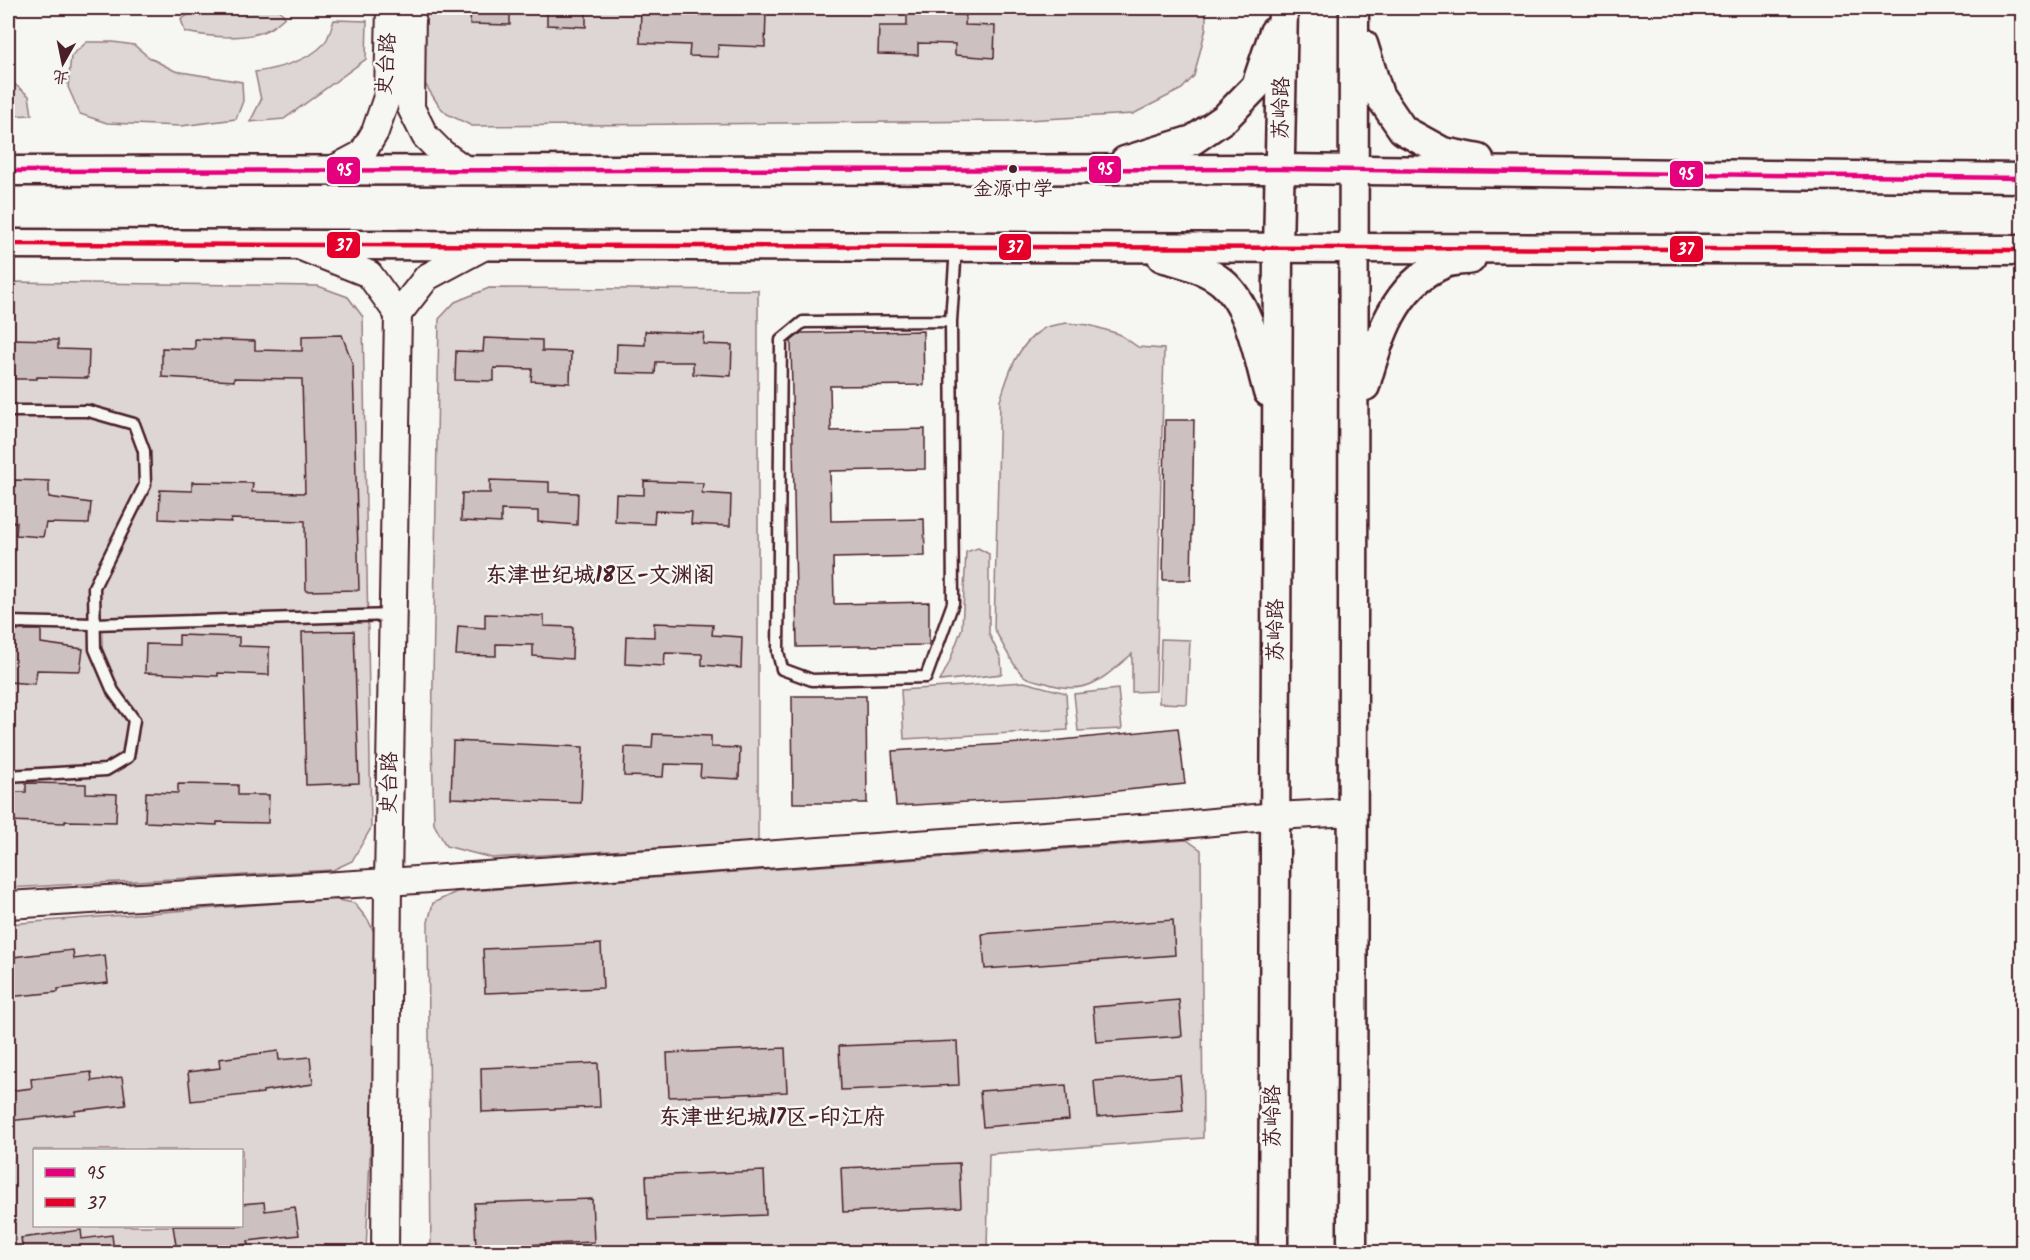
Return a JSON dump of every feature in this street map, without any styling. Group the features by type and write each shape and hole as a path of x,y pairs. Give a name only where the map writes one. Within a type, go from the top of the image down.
{"main road":[{"path":"1098,170 1192,140 1226,118 1256,86 1283,8"},
{"name":"苏岭路","path":"1273,1252 1278,250 1283,8"},
{"path":"1352,1252 1354,12"},
{"path":"1354,12 1379,95 1403,130 1443,152 1545,173"},
{"path":"8,171 1281,169 2022,178"},
{"path":"8,244 1278,250 1355,248 2022,250"},
{"path":"1115,248 1157,255 1198,268 1222,282 1244,308 1277,422"},
{"path":"1354,423 1376,345 1393,308 1419,278 1444,263 1547,249"}],"street":[{"name":"史台路","path":"332,171 362,154 375,132 388,94 390,8"},
{"name":"史台路","path":"412,8 411,108 425,136 442,153 466,170"},
{"path":"295,245 369,274 398,314 427,277 485,246"},
{"name":"史台路","path":"385,1252 388,882 398,314"},
{"path":"8,905 388,882 1353,812"}],"lane":[{"path":"951,321 803,322 781,340 778,652 782,669 812,680 926,677 954,603 951,321 956,248"},
{"path":"8,411 88,411 134,424 144,451 145,485 94,587 95,649 113,691 135,720 128,757 106,770 8,776"},
{"path":"8,622 94,624 393,615"}],"shaded area":[{"path":"200,8 278,8 285,17 260,33 239,37 185,32 181,19"},
{"path":"412,8 1206,8 1206,28 1194,76 1182,89 1133,114 1009,121 472,126 447,114 439,106 411,62"},
{"path":"334,20 367,21 366,59 284,119 250,122 261,100 255,72 285,66 314,52 327,39"},
{"path":"87,42 134,45 150,58 175,71 242,82 243,101 236,119 181,126 107,123 80,114 68,87 71,56"},
{"path":"8,79 29,96 32,115 8,116"},
{"path":"8,282 318,286 348,297 363,317 371,828 352,861 333,870 8,888"},
{"path":"489,288 758,290 758,842 492,858 446,846 434,824 432,741 439,319 455,302"},
{"path":"1066,323 1089,325 1119,334 1138,347 1164,349 1156,691 1132,692 1132,654 1102,678 1083,687 1060,687 1029,678 1016,667 994,628 1000,401 1006,381 1026,343 1045,328"},
{"path":"978,548 989,554 989,634 1001,659 1002,674 940,681 962,628 966,552"},
{"path":"1161,639 1190,640 1187,704 1159,703"},
{"path":"1024,682 1066,693 1068,730 904,739 901,690"},
{"path":"1118,689 1122,729 1078,731 1074,694"},
{"path":"1187,840 1201,850 1203,1138 989,1154 987,1252 431,1252 428,922 433,903 456,892"},
{"path":"332,899 354,903 368,920 379,942 366,1252 8,1252 8,924"}],"building":[{"path":"471,8 510,8 510,25 470,24"},
{"path":"547,8 586,8 586,27 547,25"},
{"path":"641,8 736,8 736,10 766,11 765,47 718,45 718,57 689,56 690,45 640,43"},
{"path":"907,13 966,15 965,25 995,26 994,58 955,55 955,44 918,43 918,55 878,54 879,26 907,26"},
{"path":"645,331 704,333 703,344 732,345 731,376 693,374 693,362 656,362 655,374 616,373 617,344 645,345"},
{"path":"923,331 924,385 830,386 831,431 925,429 925,469 830,471 831,521 924,519 925,556 833,558 834,604 929,602 929,645 797,647 791,341 801,333"},
{"path":"342,335 353,365 359,590 306,591 305,521 231,519 231,522 159,519 160,490 192,491 192,482 253,483 252,492 305,493 302,379 234,378 234,381 162,377 162,348 195,349 195,339 255,341 255,350 302,351 302,336"},
{"path":"484,338 542,340 542,351 571,352 570,383 531,381 532,369 494,368 494,381 455,380 456,351 483,352"},
{"path":"8,339 58,340 58,349 89,350 88,378 14,379 14,369 8,368"},
{"path":"1165,420 1194,420 1191,580 1163,580"},
{"path":"15,480 49,481 49,497 91,503 89,524 46,523 43,537 16,535 17,522 8,522 8,496 13,495"},
{"path":"490,480 549,482 549,492 578,493 577,525 538,522 538,511 501,510 501,523 461,521 462,493 490,493"},
{"path":"644,481 703,483 702,493 731,495 730,526 691,524 692,512 655,511 654,524 615,522 616,494 644,495"},
{"path":"485,614 544,616 544,626 573,627 572,659 533,656 533,645 496,644 496,656 456,655 458,626 485,628"},
{"path":"654,623 713,625 712,635 742,637 741,668 702,665 702,654 665,653 664,666 625,664 626,636 654,637"},
{"path":"8,630 41,630 41,643 83,649 80,671 37,670 35,684 8,682"},
{"path":"354,631 359,783 306,785 302,632"},
{"path":"179,635 239,637 239,646 269,647 269,675 218,673 218,676 145,673 146,644 179,645"},
{"path":"792,696 866,696 867,803 793,803"},
{"path":"1178,728 1185,784 1058,797 896,806 892,751 1052,741"},
{"path":"653,734 711,736 711,747 740,748 739,779 700,777 701,765 664,764 663,777 624,776 625,747 652,748"},
{"path":"453,741 583,747 581,803 451,798"},
{"path":"26,783 86,784 86,793 117,794 116,822 8,821 8,792 26,792"},
{"path":"178,784 238,785 238,795 269,795 268,823 217,822 217,825 145,822 146,792 178,793"},
{"path":"1173,920 1175,955 985,969 982,934"},
{"path":"601,944 603,988 485,993 483,949"},
{"path":"73,950 74,959 105,955 108,983 58,989 58,992 8,997 8,967 15,967 13,957"},
{"path":"1179,1000 1182,1036 1096,1042 1093,1007"},
{"path":"957,1041 959,1085 841,1090 839,1046"},
{"path":"785,1048 787,1092 669,1097 667,1053"},
{"path":"278,1051 279,1060 310,1057 313,1084 263,1091 263,1093 191,1101 188,1072 220,1068 219,1059"},
{"path":"598,1063 600,1107 482,1112 481,1068"},
{"path":"91,1072 92,1081 122,1077 126,1105 75,1111 75,1114 8,1121 8,1091 32,1088 31,1079"},
{"path":"1180,1075 1183,1110 1097,1117 1094,1081"},
{"path":"1066,1085 1069,1120 983,1127 980,1091"},
{"path":"959,1163 961,1207 843,1212 841,1168"},
{"path":"764,1171 766,1215 648,1220 646,1176"},
{"path":"592,1199 594,1242 476,1247 474,1203"},
{"path":"264,1202 265,1211 295,1207 299,1235 248,1241 249,1244 177,1251 173,1227 243,1227 243,1204"},
{"path":"81,1230 82,1239 112,1235 114,1252 23,1252 21,1238"}],"transit line":[{"name":"95","path":"8,171 1281,169 2022,178"},
{"name":"37","path":"8,244 2022,250"}],"place":[{"name":"金源中学","path":"1013,169"}],"district":[{"name":"东津世纪城18区-文渊阁","path":"600,576"},
{"name":"东津世纪城17区-印江府","path":"772,1118"}]}
